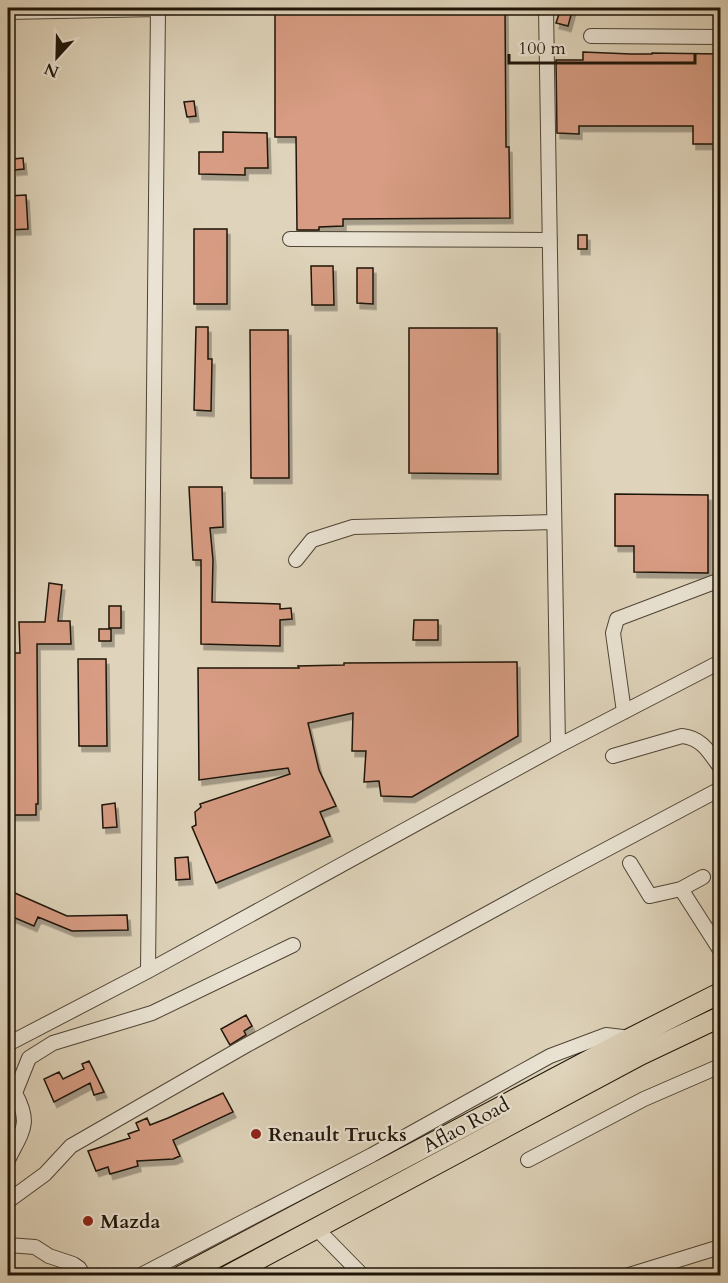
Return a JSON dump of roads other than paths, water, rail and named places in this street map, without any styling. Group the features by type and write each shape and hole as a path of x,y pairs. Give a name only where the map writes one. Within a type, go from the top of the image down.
{"highway":[{"name":"Aflao Road","path":"181,1275 720,993"},
{"name":"Aflao Road","path":"227,1275 640,1055 720,1017"}],"street":[{"path":"8,12 158,8 148,971"},
{"path":"546,8 558,746"},
{"path":"591,36 720,37"},
{"path":"290,239 550,240"},
{"path":"296,560 312,540 353,527 554,522"},
{"path":"624,712 614,633 617,619 720,580"},
{"path":"8,1044 148,971 558,746 720,662"},
{"path":"613,756 682,736 692,737 703,743 720,767"},
{"path":"8,1201 45,1174 71,1146 256,1040 544,882 720,789"},
{"path":"630,863 650,896 681,889 703,877"},
{"path":"681,889 720,950"},
{"path":"8,1160 24,1128 24,1110 15,1093 29,1058 53,1043 152,1013 293,945"},
{"path":"46,1025 53,1043"},
{"path":"139,1275 372,1155 550,1056 606,1035 631,1038"},
{"path":"528,1160 644,1099 720,1065"},
{"path":"316,1228 363,1275"},
{"path":"8,1245 34,1247 49,1256 73,1264 84,1275"},
{"path":"626,1275 720,1247"}],"place":[{"name":"Renault Trucks","path":"256,1134"},
{"name":"Mazda","path":"88,1221"}]}
